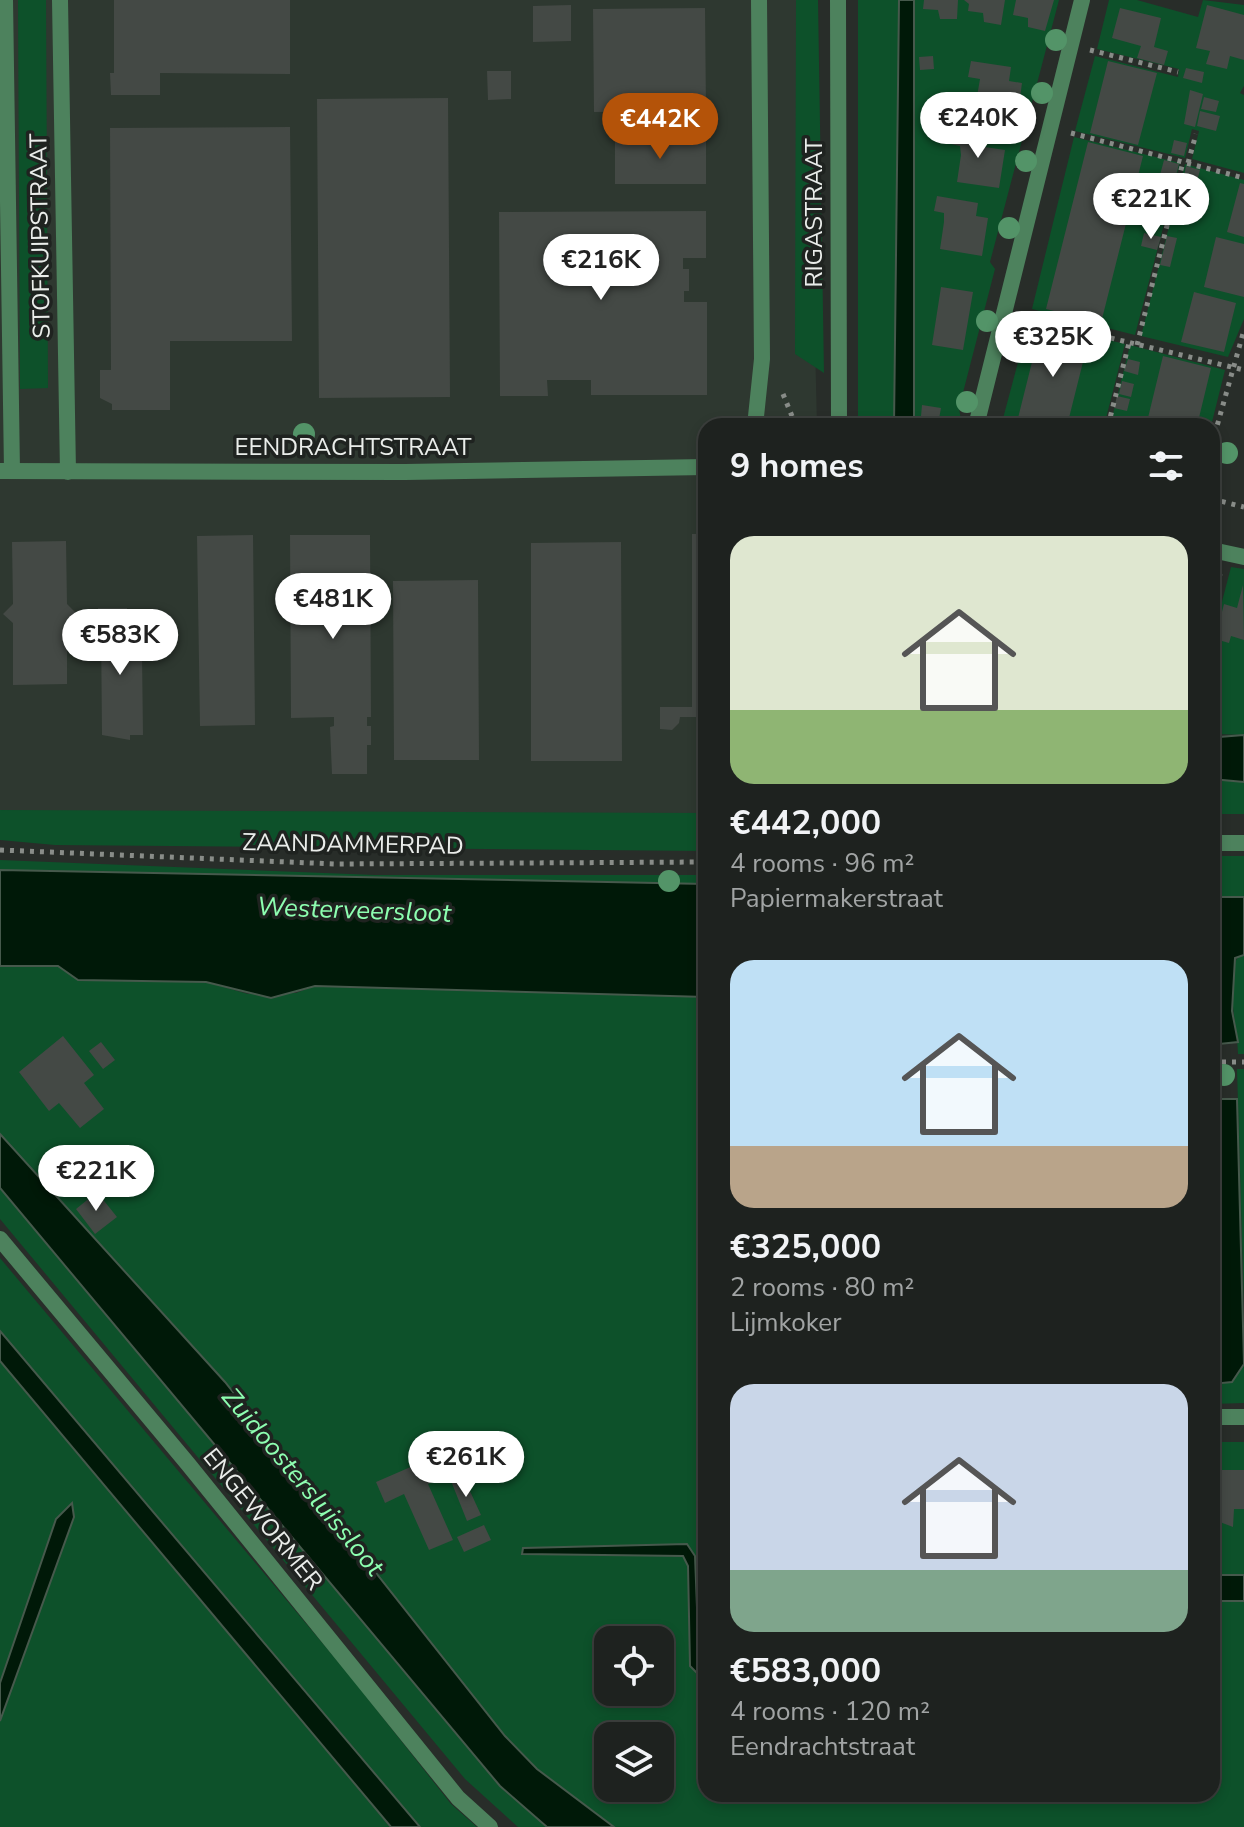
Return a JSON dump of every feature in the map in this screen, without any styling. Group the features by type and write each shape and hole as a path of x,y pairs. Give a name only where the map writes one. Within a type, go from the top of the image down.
{"street":[{"name":"STOFKUIPSTRAAT","path":"5,0 6,471"},
{"name":"STOFKUIPSTRAAT","path":"60,0 68,472"},
{"path":"757,418 762,359 759,0"},
{"name":"RIGASTRAAT","path":"838,0 839,418"},
{"path":"978,418 1082,0"},
{"name":"EENDRACHTSTRAAT","path":"6,471 405,472 698,467"},
{"path":"1220,552 1244,557"},
{"path":"1220,843 1244,843"},
{"name":"ENGEWORMER","path":"0,1239 188,1464 458,1798 490,1827"},
{"path":"1220,1417 1244,1417"}],"path":[{"path":"1071,45 1178,72"},
{"path":"1050,128 1244,178"},
{"path":"1137,345 1196,134"},
{"path":"1004,313 1244,370"},
{"path":"1218,418 1244,330"},
{"path":"1110,418 1129,343"},
{"path":"1220,501 1244,507"},
{"name":"ZAANDAMMERPAD","path":"0,850 335,864 698,862"},
{"path":"1220,1062 1244,1062"}],"shaded area":[{"path":"0,0 807,0 817,418 698,418 698,834 0,830"}],"green space":[{"path":"18,0 46,0 48,388 20,389"},
{"path":"796,0 818,0 824,373 795,354"},
{"path":"858,0 899,0 894,418 858,418"},
{"path":"914,0 1059,0 990,262 995,269 959,408 961,418 914,418"},
{"path":"1109,0 1137,0 1198,17 1203,0 1244,5 1244,86 1240,93 1244,95 1244,173 1192,159 1199,131 1192,129 1185,158 1075,131 1095,56 1178,77 1179,69 1097,49"},
{"path":"1074,137 1180,163 1135,335 1032,309"},
{"path":"1185,164 1244,180 1244,319 1228,357 1141,336"},
{"path":"1029,321 1125,344 1106,418 1003,418"},
{"path":"1130,345 1225,370 1213,418 1112,418"},
{"path":"1231,567 1244,569 1244,735 1220,734 1220,609"},
{"path":"1220,780 1244,782 1244,814 1220,814"},
{"path":"0,810 698,813 698,851 55,845 0,840"},
{"path":"1220,856 1244,856 1244,897 1220,897"},
{"path":"0,860 375,875 698,875 698,884 0,870"},
{"path":"1240,955 1244,955 1244,1054 1238,1054 1232,987 1235,963"},
{"path":"0,966 58,966 78,980 206,982 248,994 296,993 315,986 698,997 698,1802 1220,1802 1220,1601 1244,1601 1244,1827 614,1827 537,1769 505,1736 225,1383 0,1134"},
{"path":"1237,1069 1244,1069 1244,1306"},
{"path":"0,1188 500,1786 547,1827 518,1827 465,1779 0,1219"},
{"path":"0,1258 350,1676 451,1804 477,1827 420,1827 0,1334"},
{"path":"0,1359 390,1827 0,1827 0,1721 74,1517 56,1519 0,1683"},
{"path":"1244,1364 1244,1403 1220,1404 1222,1384"},
{"path":"1220,1442 1244,1442 1244,1575 1220,1575"}],"water":[{"path":"899,0 914,0 914,418 894,418"},
{"path":"1244,735 1244,782 1220,780 1220,737"},
{"name":"Westerveersloot","path":"0,870 698,884 698,997 315,986 271,998 206,982 78,980 58,966 0,966"},
{"path":"1220,897 1244,897 1244,955 1235,958 1232,1011 1238,1042 1220,1044"},
{"path":"1220,1099 1237,1099 1244,1364 1232,1382 1220,1383"},
{"name":"Zuidoostersluissloot","path":"0,1134 225,1382 505,1736 537,1769 614,1827 547,1827 500,1786 0,1188"},
{"path":"0,1331 420,1827 391,1827 0,1361"},
{"path":"72,1503 74,1517 0,1721 0,1683 56,1519"},
{"path":"687,1544 695,1556 698,1674 690,1666 688,1566 683,1556 522,1554 523,1548"},
{"path":"1220,1575 1244,1575 1244,1601 1220,1601"}],"building":[{"path":"114,0 290,0 290,74 160,73 160,95 111,95"},
{"path":"924,0 958,0 957,19 940,19 938,10 923,9"},
{"path":"964,0 1005,0 1001,25 984,22 983,13 968,11 969,4"},
{"path":"1016,0 1054,0 1045,31 1028,27 1028,18 1013,15"},
{"path":"571,5 571,41 533,42 533,6"},
{"path":"1207,5 1244,15 1244,60 1230,56 1227,69 1206,64 1210,51 1196,48"},
{"path":"705,8 706,111 594,112 593,9"},
{"path":"1120,8 1161,18 1154,47 1168,51 1164,65 1137,58 1141,46 1112,38"},
{"path":"933,56 934,69 920,70 919,57"},
{"path":"971,61 1011,67 1009,81 1022,83 1017,121 974,114 980,79 968,77"},
{"path":"1108,61 1157,73 1138,145 1090,133"},
{"path":"1186,68 1204,72 1202,83 1183,78"},
{"path":"487,71 511,71 511,99 488,100"},
{"path":"1190,90 1203,94 1195,127 1184,124"},
{"path":"1204,97 1219,101 1216,112 1201,109"},
{"path":"448,98 450,397 319,398 317,99"},
{"path":"1200,111 1220,116 1216,131 1197,126"},
{"path":"290,127 292,341 170,341 170,410 112,410 112,404 100,398 100,370 111,370 110,128"},
{"path":"954,129 987,134 985,147 1005,150 999,188 957,182 961,155 960,146 951,144"},
{"path":"615,138 706,138 706,184 615,184"},
{"path":"1174,140 1187,143 1184,156 1171,153"},
{"path":"1088,142 1143,156 1101,323 1046,309"},
{"path":"1164,160 1179,164 1175,179 1160,175"},
{"path":"1186,166 1200,170 1196,185 1183,181"},
{"path":"1240,183 1244,184 1244,237 1227,232"},
{"path":"1177,195 1189,198 1183,224 1171,221"},
{"path":"937,196 978,203 976,216 988,218 982,256 940,249 944,213 934,211"},
{"path":"706,211 706,258 683,258 683,269 689,269 689,291 684,291 684,302 707,302 707,395 591,395 591,380 547,380 548,396 500,396 499,212"},
{"path":"1144,233 1161,237 1157,250 1141,246"},
{"path":"1167,236 1177,238 1170,267 1160,265"},
{"path":"1216,237 1244,244 1244,297 1204,287"},
{"path":"941,287 973,292 963,350 932,345"},
{"path":"1194,292 1236,303 1224,352 1181,342"},
{"path":"1041,326 1089,338 1069,418 1018,418"},
{"path":"1163,356 1211,368 1199,418 1148,418"},
{"path":"1128,359 1140,362 1138,375 1124,371"},
{"path":"1122,381 1134,384 1131,397 1119,394"},
{"path":"1117,396 1130,399 1127,411 1114,408"},
{"path":"922,405 941,408 939,418 921,416"},
{"path":"692,534 698,534 698,717 680,717 672,730 660,729 660,707 692,707"},
{"path":"253,535 255,725 200,726 197,536"},
{"path":"290,535 370,535 371,717 367,717 367,726 371,726 371,745 367,745 367,774 332,774 330,727 334,726 334,717 291,718"},
{"path":"66,541 67,604 76,613 67,623 67,684 13,685 13,623 3,614 13,604 12,542"},
{"path":"621,542 622,761 531,761 531,543"},
{"path":"478,580 479,760 394,760 393,581"},
{"path":"1243,585 1244,640 1231,636 1229,643 1220,640 1224,604 1237,608"},
{"path":"98,608 127,608 129,654 142,654 143,735 130,735 130,740 102,735 101,627 98,627"},
{"path":"63,1036 94,1075 84,1083 104,1109 80,1128 59,1103 49,1111 19,1072"},
{"path":"101,1042 115,1060 103,1069 89,1051"},
{"path":"97,1192 117,1217 95,1234 76,1209"},
{"path":"429,1459 438,1480 428,1484 453,1540 429,1550 404,1494 385,1503 376,1482"},
{"path":"1220,1464 1221,1470 1244,1470 1244,1509 1234,1509 1233,1527 1220,1522"},
{"path":"463,1476 481,1515 467,1521 451,1481"},
{"path":"484,1525 491,1540 464,1552 457,1537"}]}
